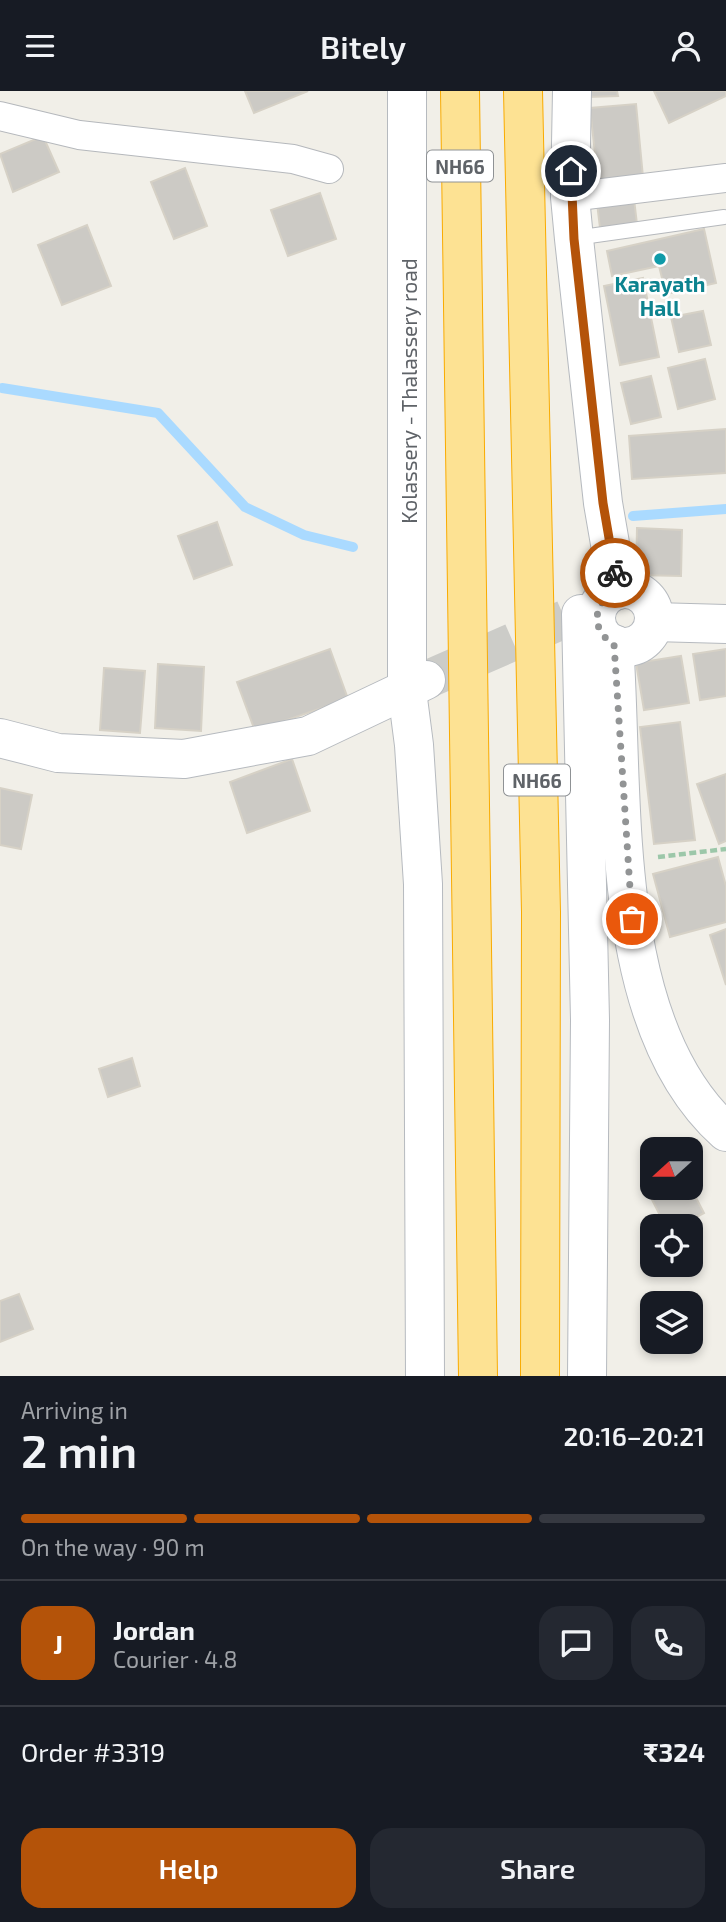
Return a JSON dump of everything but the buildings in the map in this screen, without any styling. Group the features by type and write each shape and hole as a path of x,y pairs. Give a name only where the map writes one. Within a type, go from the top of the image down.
{"highway":[{"name":"NH66","path":"460,91 478,1376"},
{"name":"NH66","path":"523,91 541,912 540,1376"}],"street":[{"name":"Kolassery - Thalassery road","path":"407,91 417,686 414,745 423,884 425,1376"},
{"path":"572,91 570,197 603,503 590,608 587,1376"},
{"path":"0,116 79,135 293,159 329,169"},
{"path":"570,197 726,178"},
{"path":"636,591 650,604 654,622 651,632 636,645 627,647 614,644 602,635 590,608 636,591"},
{"path":"654,622 726,624"},
{"path":"614,644 626,861 637,963 659,1030 675,1067 699,1103 726,1132"},
{"path":"0,739 58,753 184,759 308,736 417,686"}],"lane":[{"path":"574,239 724,217"}],"path":[{"path":"626,861 726,849"}],"waterway":[{"path":"2,388 158,413 245,507 304,535 353,547"},
{"path":"633,516 726,509"}],"tunnel":[{"path":"426,680 565,619"}],"way so far":[{"path":"615,573 618,590 602,599 596,617 597,627 602,635 614,644 618,740 632,919"}],"place":[{"name":"Karayath Hall","path":"660,259"}],"route":[{"path":"571,171 570,197 574,239 603,503 615,573"}]}
